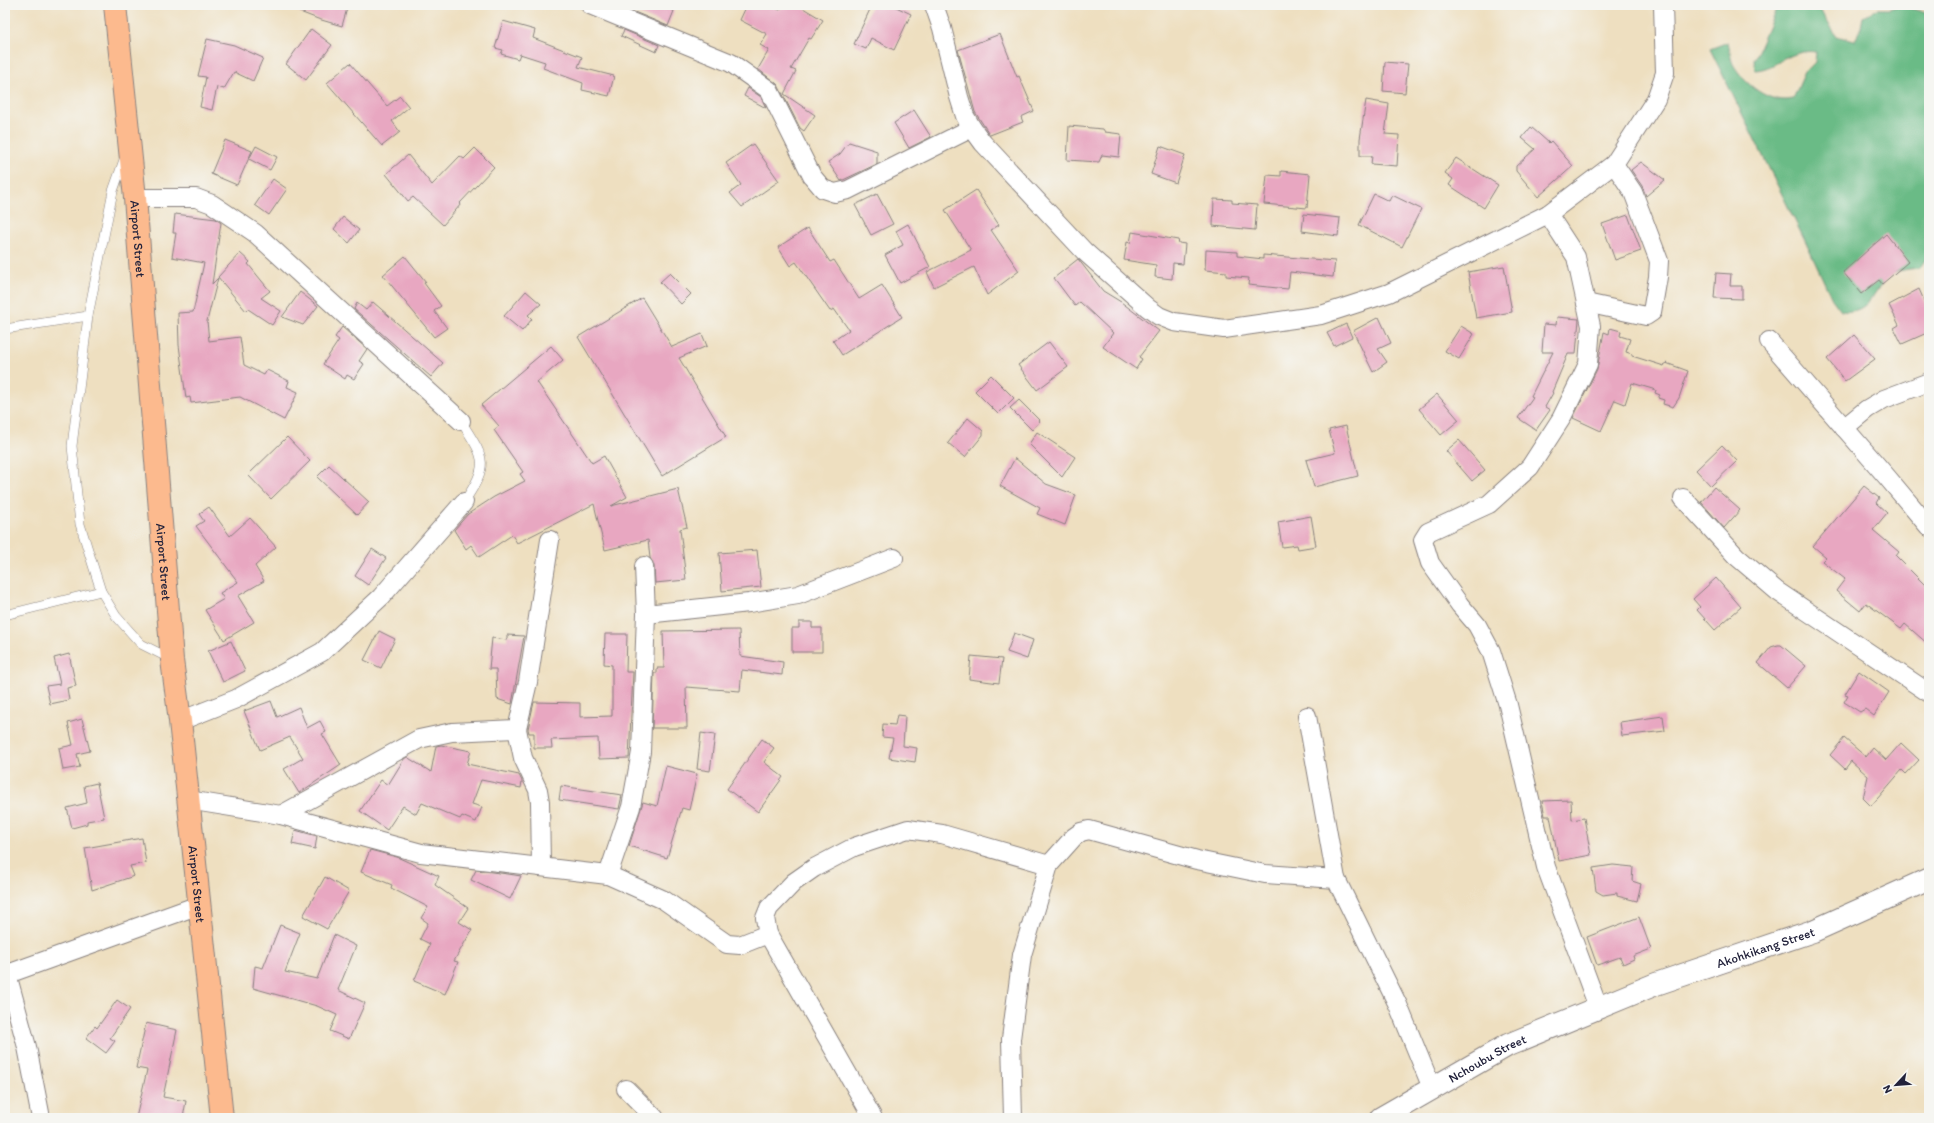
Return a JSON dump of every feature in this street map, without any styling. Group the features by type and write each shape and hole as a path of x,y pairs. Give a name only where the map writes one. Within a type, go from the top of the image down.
{"highway":[{"name":"Airport Street","path":"115,5 135,198 172,660 180,721 222,1118"}],"street":[{"path":"590,5 731,63 769,90 812,176 823,189 835,193 848,190 972,128"},
{"path":"934,5 942,28 965,116 983,144 1084,251 1148,308 1159,316 1181,323 1224,329 1321,315 1389,293 1548,214 1614,164 1656,99 1665,73 1663,5"},
{"path":"1586,303 1646,316 1652,312 1659,261 1633,192 1614,164"},
{"path":"135,198 196,198 212,204 249,229 461,420"},
{"path":"1548,214 1576,257 1591,326 1588,364 1561,419 1530,467 1489,504 1428,532 1423,540 1430,562 1460,605 1477,625 1491,651 1508,704 1546,867 1598,1007"},
{"path":"1769,340 1929,527"},
{"path":"1844,428 1867,409 1884,399 1929,382"},
{"path":"1683,498 1736,556 1777,591 1929,693"},
{"path":"180,721 236,699 322,652 381,597 464,502"},
{"path":"541,866 540,802 538,790 523,758 518,729 528,682 550,540"},
{"path":"646,614 749,603 798,595 894,558"},
{"path":"608,875 631,806 641,752 646,614 644,566"},
{"path":"1306,716 1336,879 1398,1005 1432,1088"},
{"path":"281,814 419,739 452,732 518,729"},
{"path":"188,800 281,814 421,853 608,875 664,900 728,944 740,945 768,934"},
{"path":"873,1118 768,934 765,918 769,908 794,882 814,868 854,847 908,829 942,834 1049,865"},
{"path":"1013,1118 1011,1039 1022,955 1049,865 1074,837 1081,832 1089,830 1197,860 1265,874 1336,879"},
{"name":"Akohkikang Street","path":"1598,1007 1656,984 1813,931 1929,879"},
{"path":"41,1118 27,1047 6,975 199,905"},
{"name":"Nchoubu Street","path":"1381,1118 1508,1045 1598,1007"},
{"path":"626,1090 655,1118"}],"lane":[{"path":"129,146 113,191 88,316 72,446 80,524 101,591 116,616 142,644 172,660"},
{"path":"5,329 88,316"},
{"path":"461,420 476,445 483,464 477,483 464,502"},
{"path":"5,616 101,591"}],"green space":[{"path":"1778,5 1818,5 1837,36 1854,41 1860,32 1863,17 1878,9 1889,9 1900,5 1929,14 1929,254 1920,268 1908,269 1890,276 1884,281 1866,305 1859,309 1841,311 1832,299 1710,49 1728,42 1733,64 1744,79 1758,91 1767,96 1775,99 1793,99 1805,72 1815,62 1816,52 1799,53 1763,69 1755,70 1754,60"}],"building":[{"path":"287,5 348,5 342,26 318,19 287,7"},
{"path":"635,5 661,5 674,11 668,26 632,11"},
{"path":"747,5 769,5 780,10 783,5 798,5 823,20 811,39 809,38 791,69 796,71 784,94 815,115 804,131 800,128 778,85 758,69 769,50 760,45 767,34 740,20"},
{"path":"872,5 892,5 911,14 894,50 871,38 866,49 854,44"},
{"path":"503,21 535,30 533,38 582,57 578,67 614,76 609,96 582,90 583,83 543,68 545,62 520,54 518,59 501,54 503,50 495,48"},
{"path":"311,29 332,45 306,80 286,64"},
{"path":"624,30 659,45 656,52 621,36"},
{"path":"1000,34 1017,77 1019,76 1034,111 1021,117 1023,122 990,135 975,112 958,50"},
{"path":"207,39 234,45 263,58 253,81 234,72 224,89 217,87 212,110 200,107 206,77 198,76"},
{"path":"1385,62 1408,64 1405,93 1383,91"},
{"path":"350,63 387,106 400,96 409,107 392,121 400,132 382,146 327,83"},
{"path":"748,88 761,97 766,108 744,96"},
{"path":"1366,100 1389,104 1385,134 1399,135 1397,166 1371,164 1372,156 1360,156 1360,139"},
{"path":"914,110 931,137 909,148 894,123"},
{"path":"1069,126 1103,129 1105,132 1121,134 1119,157 1102,155 1099,162 1067,160"},
{"path":"1531,127 1549,143 1551,141 1573,166 1538,197 1516,171 1516,166 1535,149 1522,138"},
{"path":"225,140 252,151 237,185 211,174"},
{"path":"849,142 877,151 877,164 841,181 828,162 840,154"},
{"path":"753,144 779,181 742,207 730,193 741,185 726,163"},
{"path":"256,146 277,157 270,170 249,159"},
{"path":"1160,146 1185,155 1176,183 1151,174"},
{"path":"475,148 494,167 460,203 461,204 443,225 413,197 408,201 386,174 408,155 432,185 460,156 464,159"},
{"path":"1456,158 1498,185 1484,208 1449,185 1453,179 1445,173"},
{"path":"1641,162 1665,180 1646,196 1642,186 1631,170"},
{"path":"1281,171 1310,174 1307,208 1264,204 1267,175 1281,176"},
{"path":"273,179 287,189 269,215 255,205"},
{"path":"976,190 999,225 991,230 1019,271 987,295 974,267 934,287 927,272 971,250 945,210"},
{"path":"877,194 893,224 871,235 855,205"},
{"path":"1374,194 1389,201 1392,195 1421,209 1402,247 1359,225"},
{"path":"1214,199 1232,200 1232,203 1257,205 1255,230 1213,226"},
{"path":"175,214 216,219 221,223 212,284 218,278 207,321 209,341 240,337 244,365 264,375 267,370 289,381 287,387 298,392 284,420 240,397 191,403 190,397 186,398 179,345 178,313 193,312 204,263 172,257 176,233 173,233"},
{"path":"1304,214 1340,218 1338,236 1302,231"},
{"path":"1628,215 1641,251 1615,260 1602,224"},
{"path":"343,217 359,230 349,243 334,229"},
{"path":"908,224 930,267 900,283 885,255 903,245 896,231"},
{"path":"808,228 830,262 834,260 859,299 882,285 902,317 842,355 833,341 849,330 834,309 830,311 796,262 790,266 778,247"},
{"path":"1132,232 1178,240 1179,243 1185,244 1183,264 1173,263 1172,279 1155,277 1156,265 1124,260 1127,242 1130,243"},
{"path":"1886,234 1908,262 1882,284 1879,280 1861,294 1843,272"},
{"path":"1206,250 1237,252 1237,256 1263,259 1263,255 1335,261 1333,277 1290,272 1288,289 1248,285 1249,278 1226,276 1226,272 1205,270"},
{"path":"240,253 250,262 248,264 270,291 261,298 281,311 272,325 248,309 246,311 218,277"},
{"path":"405,256 426,282 424,283 441,306 434,311 447,328 434,337 383,275"},
{"path":"1078,259 1103,291 1121,302 1159,331 1139,357 1142,359 1136,369 1103,347 1113,333 1080,302 1075,306 1054,278"},
{"path":"1504,266 1512,312 1476,318 1468,272"},
{"path":"670,273 691,294 681,304 660,282"},
{"path":"1716,273 1731,274 1730,286 1742,286 1742,299 1714,298"},
{"path":"1919,289 1929,312 1929,332 1902,344 1894,328 1899,325 1889,305"},
{"path":"526,291 541,304 528,315 532,319 522,331 504,316"},
{"path":"300,292 318,306 303,325 282,317"},
{"path":"642,298 672,347 702,334 707,346 679,358 726,437 662,476 578,337"},
{"path":"373,302 443,363 431,377 354,309 357,303 366,310"},
{"path":"1379,317 1391,343 1378,349 1387,362 1373,372 1353,331"},
{"path":"1557,317 1579,319 1576,354 1568,354 1552,392 1553,393 1545,407 1550,410 1536,430 1518,418 1533,397 1531,396 1553,352 1542,352 1544,324 1556,325"},
{"path":"1346,324 1352,337 1334,346 1327,333"},
{"path":"1461,326 1474,334 1459,359 1445,351"},
{"path":"342,327 367,349 359,361 364,364 354,379 347,375 345,379 323,364 339,340 335,337"},
{"path":"1610,328 1621,331 1620,336 1630,339 1626,352 1632,354 1632,356 1664,366 1666,363 1688,371 1679,398 1673,407 1663,404 1664,400 1658,398 1660,395 1655,393 1656,390 1632,383 1625,404 1615,400 1601,431 1573,418 1597,369 1604,332 1609,334"},
{"path":"1854,335 1875,359 1845,381 1827,359"},
{"path":"1049,342 1068,367 1037,390 1018,365"},
{"path":"551,346 563,360 537,382 592,463 604,456 627,497 611,506 678,489 687,527 680,529 686,580 655,583 654,566 650,558 648,540 605,550 594,504 517,543 512,535 479,557 471,545 466,549 454,530 468,514 494,497 525,481 520,474 523,472 494,430 499,426 481,405"},
{"path":"991,375 1014,398 998,414 975,391"},
{"path":"1437,394 1459,420 1441,435 1419,409"},
{"path":"1019,400 1040,421 1032,430 1010,408"},
{"path":"968,418 983,431 983,435 965,457 948,443"},
{"path":"1346,426 1358,476 1314,487 1306,460 1335,453 1329,430"},
{"path":"1037,432 1075,457 1062,477 1029,444"},
{"path":"287,437 310,461 271,499 248,475"},
{"path":"1459,440 1485,470 1472,481 1446,451"},
{"path":"1722,445 1737,461 1711,486 1696,470"},
{"path":"1015,458 1046,484 1076,495 1065,525 1037,514 1040,508 1000,486"},
{"path":"329,465 369,502 357,515 317,477"},
{"path":"1864,486 1879,498 1876,503 1887,513 1873,530 1899,552 1896,556 1929,589 1929,645 1905,624 1901,629 1866,603 1860,611 1836,591 1845,579 1822,561 1826,557 1813,546"},
{"path":"1714,487 1740,510 1724,528 1701,502"},
{"path":"209,507 230,536 250,518 276,547 255,566 264,581 238,596 254,622 224,640 205,610 224,599 220,593 238,582 196,526 204,521 199,514"},
{"path":"1311,516 1316,546 1298,549 1297,545 1282,547 1278,522"},
{"path":"372,549 386,558 368,585 355,576"},
{"path":"757,550 761,587 722,591 719,553"},
{"path":"1716,578 1741,607 1715,630 1697,610 1700,607 1693,599"},
{"path":"799,622 812,622 812,628 822,628 822,652 792,652 792,628 799,628"},
{"path":"739,630 740,656 783,662 782,675 742,670 740,691 686,687 687,728 652,728 654,673 657,673 657,668 664,668 663,631"},
{"path":"379,631 395,639 381,668 364,660"},
{"path":"1014,633 1033,640 1027,659 1007,652"},
{"path":"605,634 627,634 626,672 633,672 629,758 599,759 598,738 551,740 552,748 534,748 534,733 529,733 528,729 534,702 580,703 580,717 612,716 612,665 604,664"},
{"path":"507,635 524,636 512,704 497,699 496,669 489,669 492,638 507,640"},
{"path":"231,641 245,671 223,682 208,651"},
{"path":"1781,645 1806,666 1787,688 1758,663 1771,647"},
{"path":"69,654 76,686 67,688 69,700 50,704 46,686 60,684 54,658"},
{"path":"971,656 1002,659 999,683 969,679"},
{"path":"1859,671 1889,692 1874,716 1865,709 1860,712 1844,702 1848,695 1845,694"},
{"path":"271,701 277,717 299,707 307,728 320,721 326,732 322,734 341,765 299,793 284,769 303,758 290,737 260,750 244,711"},
{"path":"897,715 905,716 903,746 917,748 915,762 889,758 893,738 882,737 883,724 895,725"},
{"path":"1663,716 1665,731 1622,736 1620,722"},
{"path":"82,719 90,751 77,754 80,767 63,770 59,748 73,745 68,723"},
{"path":"701,733 715,735 710,771 697,769"},
{"path":"1844,738 1866,757 1873,748 1886,760 1901,743 1919,760 1906,774 1902,770 1871,806 1863,798 1868,776 1851,761 1845,769 1830,755"},
{"path":"762,739 774,748 764,762 783,777 758,812 727,789"},
{"path":"441,745 471,751 467,764 519,775 522,781 521,788 481,780 472,804 482,807 476,822 462,816 460,819 422,803 416,814 403,806 387,830 360,811 381,780 388,785 404,759 407,757 431,772 436,746"},
{"path":"666,766 697,774 689,810 682,808 667,858 629,846 643,802 657,806"},
{"path":"97,783 104,818 87,821 87,824 72,828 67,808 87,803 84,786"},
{"path":"561,786 622,795 619,809 559,800"},
{"path":"1571,800 1572,820 1584,818 1591,855 1559,861 1550,816 1545,816 1542,801"},
{"path":"295,830 317,836 315,849 292,844"},
{"path":"142,838 146,863 130,866 134,876 92,890 85,848"},
{"path":"370,850 397,857 439,876 435,885 468,908 459,922 472,930 454,961 458,962 445,994 414,981 430,944 420,939 428,923 421,918 428,907 391,888 392,885 361,872"},
{"path":"1613,865 1633,867 1632,881 1641,884 1637,901 1617,896 1617,893 1603,895 1596,891 1593,868"},
{"path":"476,870 521,876 510,899 471,880"},
{"path":"325,877 349,891 327,929 303,916"},
{"path":"1639,917 1651,949 1633,956 1634,959 1623,964 1620,957 1597,965 1587,937"},
{"path":"280,925 300,933 285,972 317,979 334,935 356,946 338,990 365,1003 349,1039 330,1031 337,1015 317,1006 253,988 255,966 263,968"},
{"path":"117,1000 130,1009 110,1038 115,1041 106,1053 86,1038 95,1026 97,1028"},
{"path":"146,1023 177,1030 163,1097 186,1101 183,1118 136,1118 147,1070 136,1068"}]}
